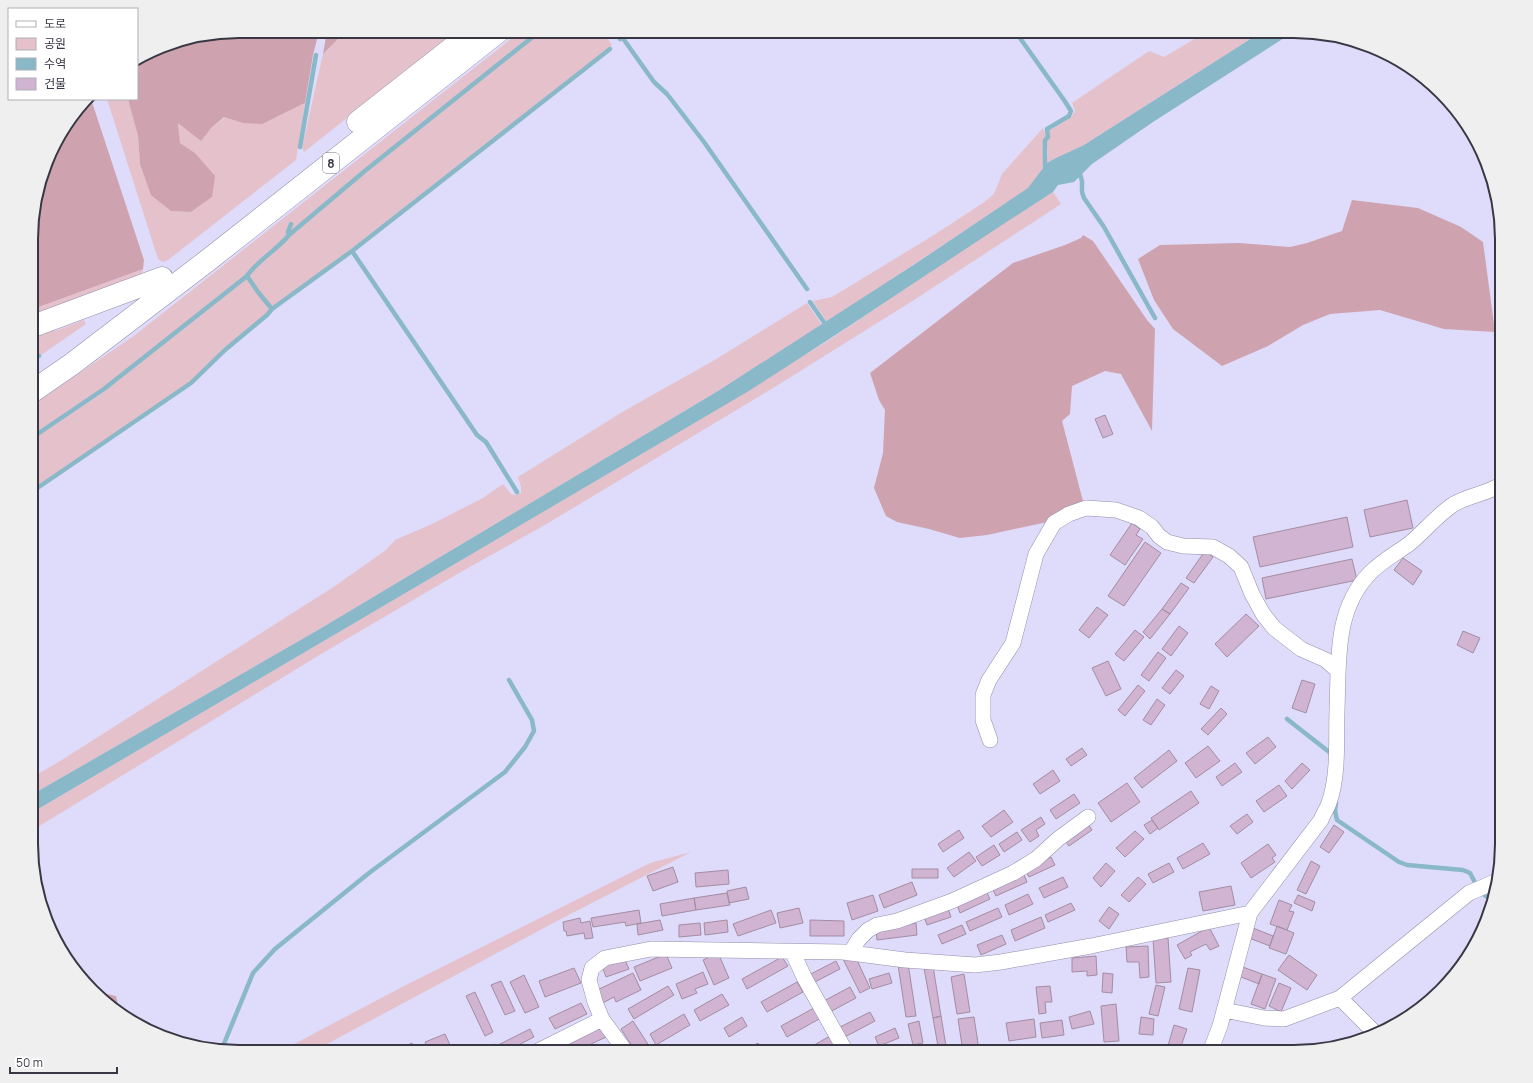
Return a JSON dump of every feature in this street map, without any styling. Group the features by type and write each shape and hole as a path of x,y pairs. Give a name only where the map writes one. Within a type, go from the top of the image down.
{"highway":[{"name":"8","path":"38,369 162,278 465,38"},
{"name":"8","path":"38,388 72,364 207,260 490,38"},
{"path":"38,324 162,278"}],"street":[{"path":"1213,1045 1220,1026 1250,913 1321,820 1329,804 1333,788 1336,757 1338,671 1341,626 1350,600 1369,574 1388,557 1409,544 1436,516 1456,503 1495,489"},
{"path":"990,740 983,720 983,695 989,680 1012,643 1036,554 1054,523 1069,514 1086,508 1116,510 1139,518 1152,527 1159,536 1167,542 1183,546 1214,547 1229,556 1241,567 1252,594 1263,614 1274,628 1301,649 1326,660 1338,671"},
{"path":"850,953 859,939 868,930 877,925 897,921 952,901 1013,873 1036,859 1058,839 1088,817"},
{"path":"1224,1010 1264,1018 1284,1019 1340,998 1469,893 1491,884"},
{"path":"621,1045 602,1019 595,1002 589,980 592,968 605,958 651,948 850,953 905,960 974,965 1001,962 1098,944 1250,913"},
{"path":"792,951 804,977 842,1045"},
{"path":"1340,998 1372,1030"},
{"path":"550,1045 602,1019"}],"green space":[{"path":"339,38 448,38 304,152 302,148 323,54"},
{"path":"512,38 529,38 365,169 290,233 293,223 290,223 286,236 281,243 250,269 246,275 103,388 38,432 38,402 135,335"},
{"path":"532,38 607,38 612,45 273,308 259,292 249,275 252,270 366,171"},
{"path":"1196,38 1252,38 1084,145 1047,163 1047,141 1050,137 1049,131 1071,117 1075,111 1072,103 1149,51 1164,57"},
{"path":"107,100 128,100 138,136 140,164 171,211 191,212 212,197 195,153 180,143 178,122 201,141 212,127 225,117 243,123 277,117 305,103 296,160 168,260 163,262 158,259"},
{"path":"1043,128 1046,136 1043,139 1044,155 1042,171 1029,188 827,322 813,301 832,297 934,235 983,203 994,194 1002,174"},
{"path":"1053,192 1061,204 914,300 773,388 543,526 466,569 321,654 38,827 38,809 655,446 826,342 979,239"},
{"path":"143,269 142,273 136,277 38,313 38,307"},
{"path":"246,278 270,310 224,349 190,382 121,431 100,443 38,486 38,436 105,391"},
{"path":"807,303 822,325 718,391 318,630 38,791 38,774 335,586 386,550 395,540 432,524 483,498 503,484 511,494 515,495 521,493 518,477 624,411 713,361"},
{"path":"84,320 86,324 41,355 38,352 38,335 53,329 55,331"},
{"path":"691,852 555,922 325,1045 292,1045 404,986 650,863"}],"shaded area":[{"path":"226,38 317,38 305,103 262,124 243,123 224,117 212,127 201,141 178,123 180,143 195,153 215,176 212,197 191,212 171,211 151,195 140,164 138,136 128,100 138,100 139,65 162,53 187,45"},
{"path":"326,38 339,38 323,54"},
{"path":"92,102 144,260 143,269 38,307 38,226 45,187 53,162 65,139"},
{"path":"1352,200 1418,208 1461,227 1483,242 1495,332 1444,329 1380,310 1330,314 1303,325 1268,346 1222,366 1173,329 1154,300 1138,259 1160,245 1239,243 1290,247 1307,243 1342,231"},
{"path":"1083,235 1093,241 1147,320 1155,329 1152,431 1121,374 1105,371 1072,386 1070,414 1062,421 1084,505 1052,521 987,535 960,538 897,522 886,516 874,488 883,453 885,410 879,400 870,373 1013,263 1065,245 1081,238"},
{"path":"106,994 116,996 118,1004"}],"water":[{"path":"1252,38 1284,38 1153,122 1092,164 1074,182 1058,185 1053,192 747,392 38,809 38,791 318,630 718,391 915,264 1028,188 1047,163 1084,145"}],"building":[{"path":"1105,415 1113,434 1103,438 1095,419"},
{"path":"1407,500 1413,528 1370,537 1364,510"},
{"path":"1347,517 1353,547 1260,567 1253,537"},
{"path":"1132,523 1140,529 1136,535 1143,539 1125,565 1110,555"},
{"path":"1145,542 1161,553 1124,606 1108,596"},
{"path":"1205,551 1213,557 1194,583 1186,578"},
{"path":"1403,558 1422,571 1413,585 1394,570"},
{"path":"1352,559 1357,580 1266,599 1262,578"},
{"path":"1181,583 1189,588 1170,614 1162,609"},
{"path":"1097,607 1108,615 1089,638 1079,630"},
{"path":"1162,609 1170,614 1150,639 1143,632"},
{"path":"1246,614 1259,626 1227,657 1215,644"},
{"path":"1179,626 1188,633 1171,656 1162,649"},
{"path":"1135,630 1144,637 1124,661 1115,654"},
{"path":"1463,631 1480,638 1473,653 1457,645"},
{"path":"1158,652 1166,658 1149,681 1141,675"},
{"path":"1108,661 1121,689 1106,696 1092,668"},
{"path":"1176,670 1184,676 1170,694 1162,688"},
{"path":"1302,680 1315,684 1306,713 1292,708"},
{"path":"1138,685 1145,691 1125,716 1118,710"},
{"path":"1211,686 1219,691 1209,709 1200,704"},
{"path":"1157,699 1165,705 1151,725 1143,720"},
{"path":"1221,708 1227,714 1208,735 1201,729"},
{"path":"1268,737 1276,747 1255,764 1246,753"},
{"path":"1208,746 1220,761 1196,778 1185,763"},
{"path":"1082,748 1087,755 1071,766 1066,759"},
{"path":"1169,750 1177,761 1142,788 1134,778"},
{"path":"1235,763 1242,772 1222,786 1216,777"},
{"path":"1302,763 1310,770 1292,789 1285,781"},
{"path":"1053,770 1060,781 1040,794 1033,784"},
{"path":"1127,783 1140,802 1111,822 1098,803"},
{"path":"1279,785 1287,796 1264,812 1256,801"},
{"path":"1191,791 1199,803 1159,830 1151,818"},
{"path":"1074,794 1080,803 1056,819 1050,810"},
{"path":"1004,810 1013,822 991,837 982,826"},
{"path":"1247,814 1253,822 1237,834 1230,826"},
{"path":"1041,817 1045,824 1036,830 1039,836 1030,842 1021,830"},
{"path":"1152,820 1158,828 1150,834 1144,825"},
{"path":"1086,821 1092,830 1069,846 1062,837"},
{"path":"1334,825 1344,832 1329,853 1320,847"},
{"path":"959,830 964,838 943,852 938,844"},
{"path":"1135,831 1144,839 1125,857 1116,848"},
{"path":"1017,832 1022,840 1004,852 999,844"},
{"path":"1203,843 1210,854 1183,869 1177,858"},
{"path":"1268,844 1276,855 1272,858 1275,862 1251,878 1241,863"},
{"path":"994,845 1000,855 982,866 976,857"},
{"path":"969,852 976,861 954,877 947,868"},
{"path":"1051,857 1055,865 1029,877 1025,870"},
{"path":"1311,861 1320,866 1306,894 1297,890"},
{"path":"1106,863 1115,871 1101,887 1093,878"},
{"path":"1169,863 1174,872 1153,883 1148,874"},
{"path":"673,867 678,882 653,891 647,876"},
{"path":"912,869 938,869 938,878 912,878"},
{"path":"728,870 729,884 696,887 695,873"},
{"path":"1023,872 1027,882 996,896 991,886"},
{"path":"1063,877 1068,887 1044,898 1039,888"},
{"path":"1138,877 1146,884 1129,902 1121,895"},
{"path":"912,882 917,895 884,908 879,895"},
{"path":"1231,886 1235,905 1203,911 1199,892"},
{"path":"746,887 749,899 729,903 727,891"},
{"path":"985,889 990,899 960,913 956,902"},
{"path":"727,893 730,905 696,910 694,898"},
{"path":"1028,894 1033,904 1009,915 1005,905"},
{"path":"873,895 878,911 852,920 847,903"},
{"path":"1298,895 1315,902 1312,911 1294,903"},
{"path":"694,898 696,910 662,916 660,904"},
{"path":"1279,900 1292,905 1289,911 1294,912 1287,930 1270,924"},
{"path":"1071,903 1075,910 1048,922 1045,915"},
{"path":"947,905 951,917 927,925 923,914"},
{"path":"1109,907 1119,914 1109,929 1099,921"},
{"path":"799,908 803,923 780,928 777,913"},
{"path":"998,908 1002,917 970,931 966,922"},
{"path":"639,910 641,923 626,926 625,922 593,927 591,918"},
{"path":"771,910 776,923 738,936 733,924"},
{"path":"1041,917 1045,928 1015,941 1011,930"},
{"path":"580,918 581,923 590,921 593,938 585,939 584,933 567,936 566,931 564,931 563,922"},
{"path":"660,920 663,930 638,935 637,924"},
{"path":"727,920 728,932 705,935 704,923"},
{"path":"810,920 844,921 844,936 810,936"},
{"path":"700,923 701,935 679,937 679,925"},
{"path":"916,923 917,935 877,940 876,928"},
{"path":"962,925 966,934 942,944 938,935"},
{"path":"1277,926 1294,933 1286,954 1269,948"},
{"path":"1209,927 1219,946 1210,950 1206,944 1190,952 1192,955 1185,959 1177,945"},
{"path":"1253,928 1273,936 1270,946 1249,938"},
{"path":"1002,935 1006,944 981,955 977,945"},
{"path":"1168,938 1171,982 1156,983 1153,939"},
{"path":"1148,946 1149,977 1140,978 1139,962 1127,962 1126,947"},
{"path":"718,953 729,978 714,985 703,960"},
{"path":"666,954 672,968 640,981 634,967"},
{"path":"1289,955 1317,975 1307,990 1278,970"},
{"path":"1096,956 1097,975 1087,976 1087,971 1072,972 1072,958"},
{"path":"782,957 788,966 747,989 742,979"},
{"path":"842,957 856,958 870,988 860,993"},
{"path":"624,958 629,969 606,977 602,966"},
{"path":"836,961 840,969 811,984 807,976"},
{"path":"908,963 916,1016 906,1017 898,965"},
{"path":"933,966 941,1016 933,1018 924,968"},
{"path":"1240,966 1262,974 1259,984 1236,975"},
{"path":"574,968 581,983 545,997 539,981"},
{"path":"1188,968 1200,970 1192,1012 1179,1009"},
{"path":"703,972 708,984 695,989 697,993 682,999 676,984"},
{"path":"633,973 641,990 616,1002 614,997 601,1004 595,991"},
{"path":"889,973 892,983 872,989 869,979"},
{"path":"1103,973 1113,974 1112,993 1102,992"},
{"path":"964,974 970,1012 957,1014 951,977"},
{"path":"1262,974 1276,979 1265,1009 1251,1004"},
{"path":"524,975 539,1007 525,1013 510,982"},
{"path":"501,981 515,1011 505,1015 491,985"},
{"path":"797,982 803,992 767,1012 761,1002"},
{"path":"1279,983 1291,988 1281,1012 1269,1006"},
{"path":"1156,985 1165,987 1158,1016 1149,1014"},
{"path":"668,986 674,995 634,1019 628,1009"},
{"path":"1050,986 1052,1002 1045,1002 1046,1013 1039,1014 1036,987"},
{"path":"850,987 856,998 828,1013 822,1002"},
{"path":"475,992 493,1032 485,1036 466,996"},
{"path":"722,994 729,1005 700,1021 694,1010"},
{"path":"581,1003 587,1014 555,1029 549,1018"},
{"path":"1116,1004 1119,1041 1104,1042 1101,1006"},
{"path":"814,1008 819,1019 787,1037 781,1026"},
{"path":"1090,1011 1094,1024 1072,1029 1069,1017"},
{"path":"870,1012 875,1021 843,1038 838,1028"},
{"path":"684,1014 690,1025 656,1045 650,1034"},
{"path":"941,1016 946,1045 938,1045 933,1018"},
{"path":"742,1017 747,1026 729,1037 724,1028"},
{"path":"974,1017 978,1045 962,1045 958,1019"},
{"path":"1141,1017 1154,1019 1153,1035 1139,1034"},
{"path":"1034,1019 1036,1037 1009,1041 1006,1023"},
{"path":"1062,1020 1064,1035 1042,1038 1040,1023"},
{"path":"633,1021 648,1045 631,1045 621,1029"},
{"path":"919,1021 923,1043 913,1045 908,1024"},
{"path":"1174,1025 1187,1029 1181,1045 1168,1045"},
{"path":"601,1027 606,1037 589,1045 562,1045"},
{"path":"895,1028 899,1038 879,1045 875,1037"},
{"path":"530,1029 534,1037 519,1045 498,1045"},
{"path":"445,1034 450,1045 426,1045 425,1042"},
{"path":"830,1036 835,1045 814,1045"}],"waterway":[{"path":"38,434 104,389 247,276 251,270 289,235 366,170 531,38"},
{"path":"623,38 654,82 667,94 704,142 807,289"},
{"path":"1020,38 1071,111 1069,116 1047,129 1048,137 1045,140 1045,173"},
{"path":"38,488 191,383 225,350 267,315 272,309 352,251 610,49"},
{"path":"300,147 316,55"},
{"path":"1079,171 1084,198 1104,227 1155,318"},
{"path":"289,235 288,232 291,224"},
{"path":"352,251 477,435 486,442 517,492"},
{"path":"247,276 272,309"},
{"path":"810,302 828,328"},
{"path":"224,1045 253,973 275,949 369,873 505,772 525,747 534,731 532,720 509,680"},
{"path":"1287,719 1333,755"},
{"path":"1336,803 1335,811 1337,820 1399,862 1407,865 1463,870 1470,873 1480,892 1488,897"}]}
